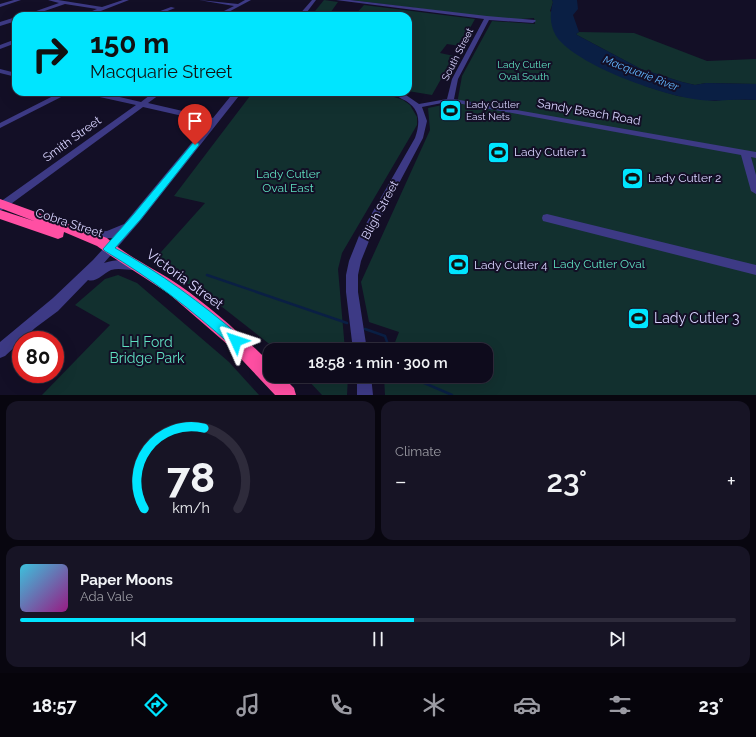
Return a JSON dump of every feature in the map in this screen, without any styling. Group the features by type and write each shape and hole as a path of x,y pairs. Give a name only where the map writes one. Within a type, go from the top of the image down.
{"highway":[{"name":"Cobra Street","path":"1,207 102,242 108,249"},
{"name":"Cobra Street","path":"1,207 96,248 108,249"},
{"name":"Victoria Street","path":"108,249 142,268 199,308 254,358 287,395"}],"street":[{"path":"0,6 19,0"},
{"path":"50,0 103,9"},
{"path":"94,12 127,0"},
{"path":"201,0 238,5"},
{"path":"225,12 249,0"},
{"path":"304,12 314,0"},
{"path":"338,0 487,18 533,21"},
{"path":"37,12 66,2"},
{"path":"162,12 173,8"},
{"name":"South Street","path":"450,100 455,79 487,18"},
{"path":"0,24 12,20"},
{"path":"0,46 12,42"},
{"path":"0,71 12,73"},
{"path":"0,126 59,96"},
{"path":"106,96 215,121"},
{"name":"Smith Street","path":"1,207 153,96"},
{"path":"53,307 97,263 137,217 235,96"},
{"path":"403,96 418,106"},
{"name":"Sandy Beach Road","path":"418,106 450,100 756,155"},
{"name":"Bligh Street","path":"359,343 352,292 352,275 355,261 366,236 422,132 424,120 423,114 418,106"},
{"path":"745,153 756,191"},
{"path":"78,234 103,236 114,233 124,228 137,217"},
{"path":"547,218 756,270"},
{"path":"30,324 60,290 90,261 108,249"},
{"path":"0,351 30,324 106,266 119,264 142,268"},
{"path":"364,383 365,395"}],"green space":[{"path":"324,0 338,2 331,12 314,12"},
{"name":"Lady Cutler Oval","path":"351,0 552,0 553,2 550,11 615,73 648,87 678,96 715,101 729,99 756,100 756,395 385,395 384,383 493,383 493,343 395,343 399,332 369,322 361,282 430,130 428,108 452,103 457,104 462,76 492,21 535,24 534,18 511,20"},
{"path":"364,5 475,19 460,46 447,44 440,53 454,56 432,95 412,92 412,12 358,12"},
{"path":"579,32 634,33 707,61 756,59 756,84 706,83 695,85 682,82 641,69 576,34"},
{"name":"Lady Cutler Oval East","path":"250,96 391,96 403,100 410,105 417,117 417,125 342,253 338,269 344,343 268,343 217,303 153,261 205,203 174,196"},
{"name":"LH Ford Bridge Park","path":"118,275 137,283 229,362 259,395 42,395 54,383 64,383 64,372 110,325 75,305 105,279"},
{"path":"311,383 348,383 347,395 322,395"}],"water":[{"name":"Macquarie River","path":"552,0 577,0 578,9 573,15 579,32 576,34 641,69 695,85 706,83 756,84 756,100 701,100 685,97 646,87 605,70 587,61 559,40 551,22"}],"waterway":[{"path":"207,275 347,323"},
{"path":"365,329 385,336 388,343"},
{"path":"424,383 452,395"}],"place":[{"name":"Lady Cutler East Nets","path":"451,110"},
{"name":"Lady Cutler 1","path":"499,152"},
{"name":"Lady Cutler 2","path":"633,178"},
{"name":"Lady Cutler 4","path":"458,265"},
{"name":"Lady Cutler 3","path":"638,318"}],"route":[{"path":"195,145 137,217 108,249 142,268 199,308 236,341"}],"park label":[{"name":"Lady Cutler Oval South","path":"524,70"}]}
